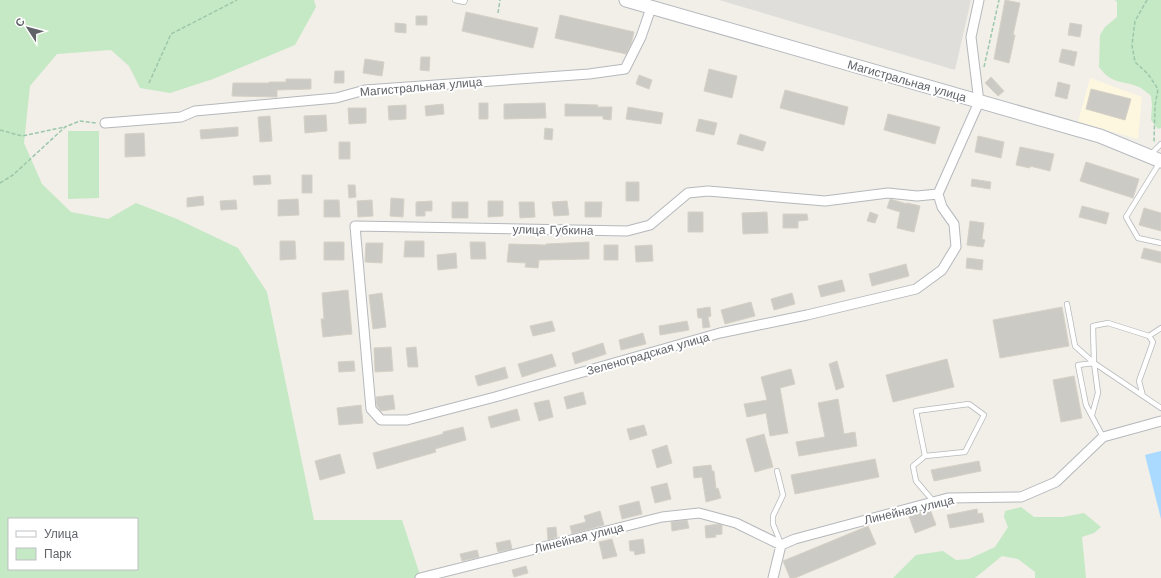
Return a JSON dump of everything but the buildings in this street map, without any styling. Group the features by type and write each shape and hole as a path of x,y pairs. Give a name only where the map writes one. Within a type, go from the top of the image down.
{"main road":[{"name":"Магистральная улица","path":"626,0 1100,136 1157,159"}],"street":[{"path":"938,194 979,102 971,37 979,0"},
{"name":"Магистральная улица","path":"105,123 181,117 195,111 336,98 366,90 589,74 624,69 641,37 651,8"},
{"name":"улица Губкина","path":"381,420 371,409 354,226 627,231 650,225 688,193 708,191 825,201 888,193 917,196 938,194"},
{"name":"Зеленоградская улица","path":"381,420 407,420 495,397 720,333 807,315 916,289 942,270 956,247 954,224 942,207 938,194"},
{"name":"Линейная улица","path":"420,578 662,517 698,513 736,523 781,545 795,539 948,498 1020,497 1056,482 1103,437 1161,421"},
{"path":"773,578 781,545"}],"lane":[{"path":"455,0 464,2 465,0"},
{"path":"1161,144 1157,159 1126,217 1138,238 1161,243"},
{"path":"1067,304 1075,346 1094,363 1161,408"},
{"path":"1092,415 1098,392 1094,363 1093,326 1108,323 1149,336 1153,342 1139,381 1143,396"},
{"path":"1149,336 1161,328"},
{"path":"1094,363 1078,365 1086,405 1103,437"},
{"path":"925,456 916,411 968,404 984,415 965,452 925,456 913,466 916,481 934,502"},
{"path":"777,471 783,495 773,516 773,524 781,545"}],"path":[{"path":"149,83 171,34 237,0"},
{"path":"498,13 500,0"},
{"path":"983,73 999,0"},
{"path":"1147,0 1135,21 1132,45 1135,62 1148,74 1158,89 1155,106 1155,129"},
{"path":"0,130 22,136 65,127 80,121 105,123"},
{"path":"0,183 12,175 65,127"}],"shaded area":[{"path":"719,0 971,0 955,70"},
{"path":"1090,78 1142,97 1138,139 1078,122"}],"green space":[{"path":"0,0 314,0 316,7 295,45 213,79 170,93 140,88 129,66 111,50 57,54 30,86 24,143 42,184 71,212 108,219 136,203 177,219 238,248 267,292 314,520 402,520 421,578 0,578"},
{"path":"1115,0 1161,0 1161,128 1158,129 1151,120 1151,96 1141,88 1134,85 1113,80 1099,67 1100,35 1105,27 1117,17 1117,2"},
{"path":"68,131 99,131 99,198 68,199"},
{"path":"1021,507 1034,517 1063,517 1084,513 1101,527 1094,533 1082,537 1086,578 1035,578 1035,572 1018,559 1002,556 975,578 893,578 916,555 943,551 956,560 969,559 995,547 1008,527 1004,517 1005,511"}],"water":[{"path":"1161,451 1161,519 1145,455"}]}
